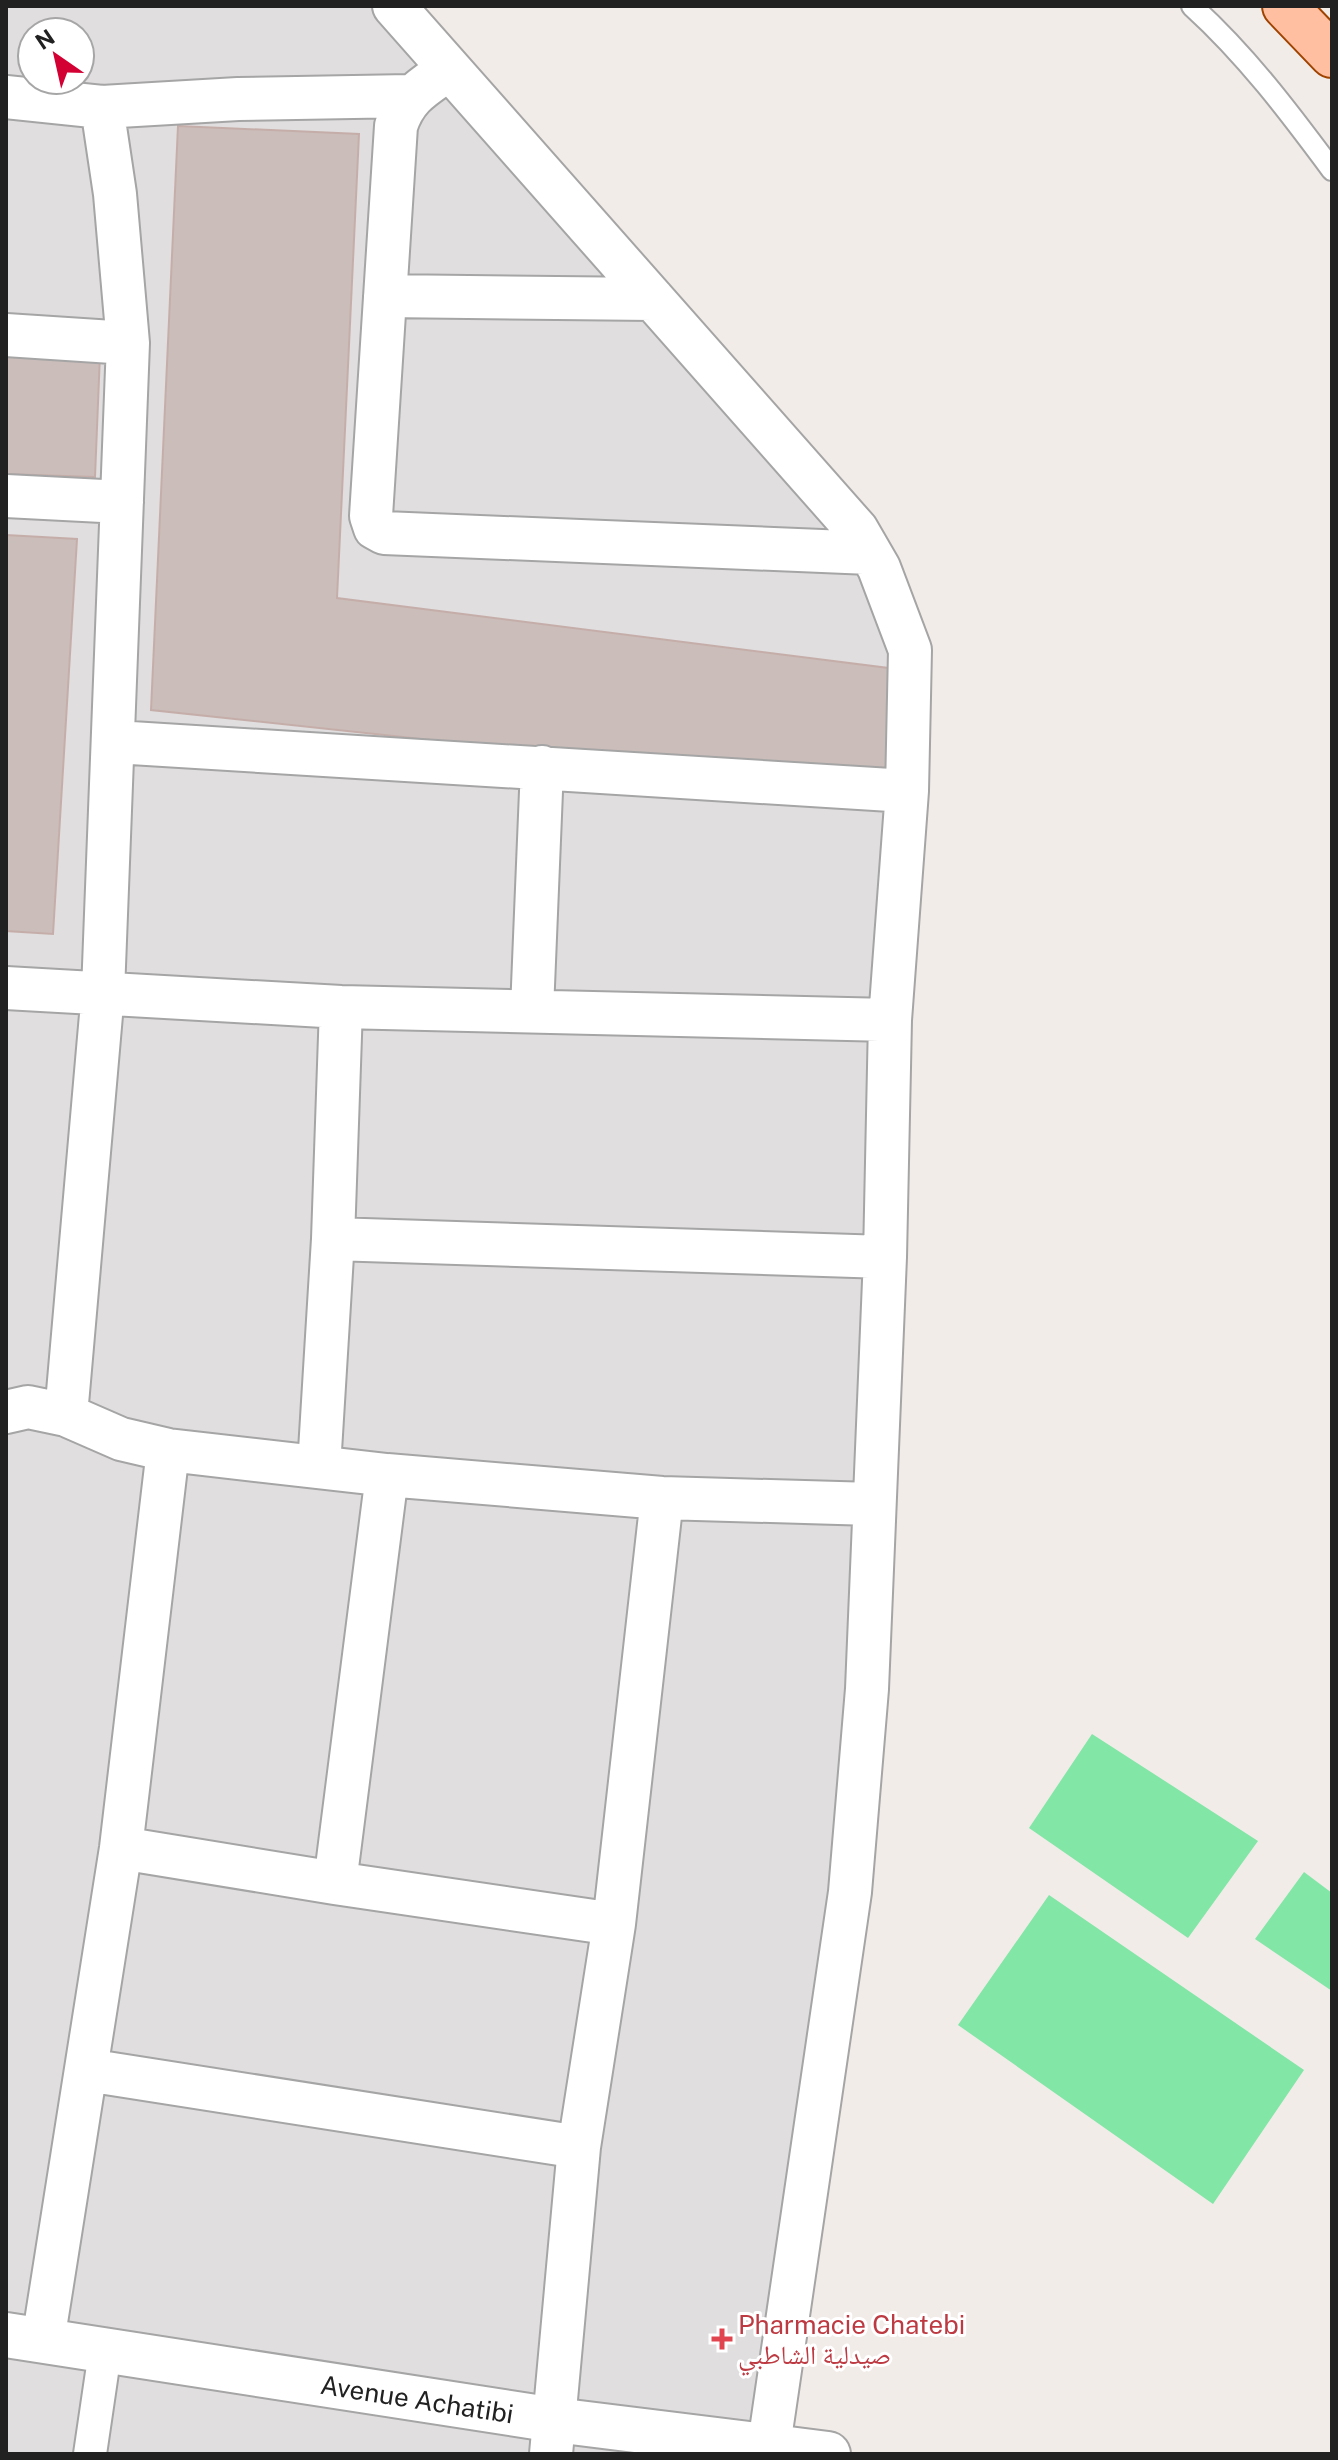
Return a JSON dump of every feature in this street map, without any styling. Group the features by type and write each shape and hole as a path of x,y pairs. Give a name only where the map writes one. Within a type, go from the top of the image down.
{"main road":[{"path":"1285,6 1332,55"}],"street":[{"path":"394,6 857,530 879,568 910,650 907,791 890,1020 885,1257 867,1689 850,1892 769,2445"},
{"path":"449,69 410,96 396,126 371,516 375,528 384,533 870,553"},
{"path":"6,97 102,107 238,99 410,96"},
{"path":"102,107 115,194 128,343 103,992 27,1405 121,1439 168,1450 387,1475 662,1498 873,1504"},
{"path":"385,296 653,299"},
{"path":"6,335 128,343"},
{"path":"6,496 122,502"},
{"path":"115,742 907,791"},
{"path":"532,1010 542,767"},
{"path":"6,988 341,1007 890,1020"},
{"path":"319,1467 333,1239 341,1007"},
{"path":"333,1239 885,1257"},
{"path":"24,2338 87,2070 121,1848 168,1450"},
{"path":"335,1883 387,1475"},
{"path":"553,2437 579,2147 614,1924 662,1498"},
{"path":"121,1848 614,1924"},
{"path":"87,2070 579,2147"},
{"name":"Avenue Achatibi","path":"24,2338 553,2437 769,2445 828,2454"},
{"path":"90,2454 105,2352"}],"lane":[{"path":"1192,6 1228,39 1290,113 1332,170"}],"shaded area":[{"path":"6,6 391,6 910,605 888,1482 785,2454 6,2454"}],"green space":[{"path":"1092,1734 1258,1841 1188,1938 1029,1828"},
{"path":"1304,1872 1332,1893 1332,1991 1255,1939"},
{"path":"1049,1895 1304,2070 1213,2204 958,2025"}],"building":[{"path":"178,126 359,134 337,598 904,670 898,790 151,710"},
{"path":"6,350 100,354 95,477 6,474"},
{"path":"6,535 77,539 53,934 6,931"}],"place":[{"name":"Pharmacie Chatebi صيدلية الشاطبي","path":"722,2339"}]}
